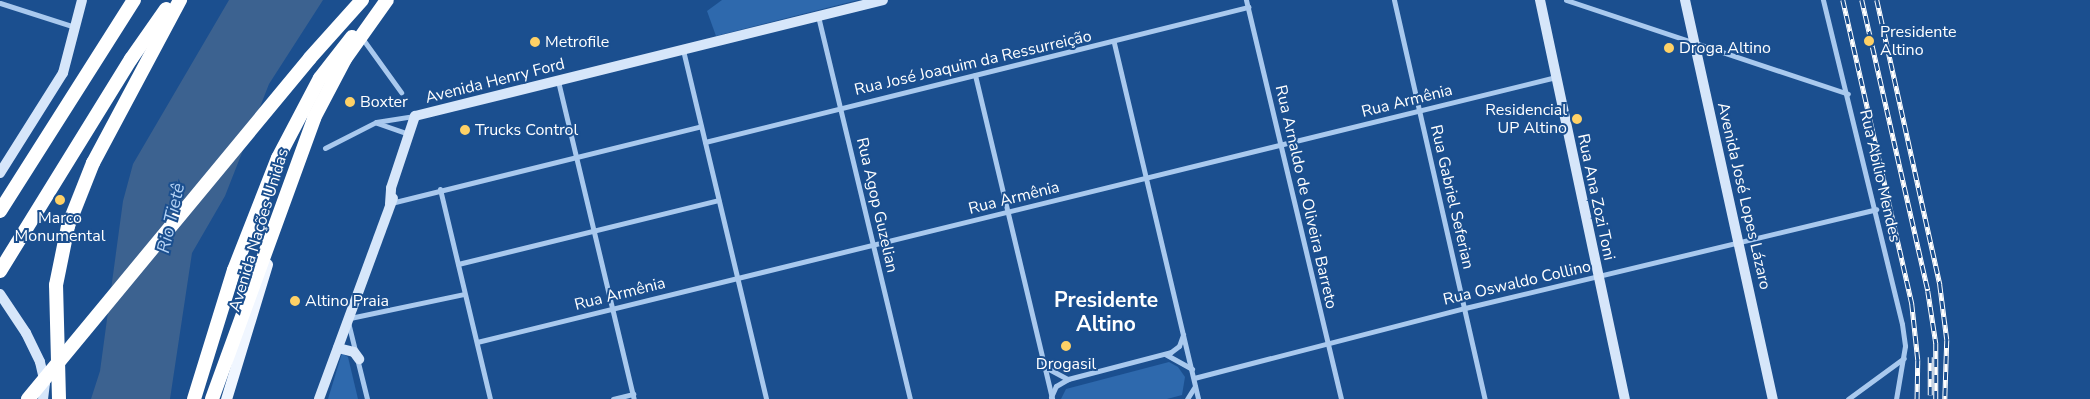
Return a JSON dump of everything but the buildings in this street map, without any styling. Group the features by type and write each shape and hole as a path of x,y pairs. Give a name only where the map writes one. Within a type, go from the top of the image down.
{"highway":[{"path":"0,211 134,0"},
{"path":"0,271 130,59 172,0"},
{"path":"59,399 56,284 68,226 93,163 180,0"},
{"path":"28,399 310,58 362,0"},
{"name":"Avenida Nações Unidas","path":"278,218 314,118 362,33 386,0"},
{"path":"194,399 234,270 253,217 297,118 335,55 348,39 362,33"},
{"path":"212,399 278,218"}],"main road":[{"path":"0,173 63,72 82,0"},
{"name":"Avenida Henry Ford","path":"419,115 883,0"},
{"name":"Rua Ana Zozi Toni","path":"1540,0 1597,277 1625,399"},
{"name":"Avenida José Lopes Lázaro","path":"1685,0 1693,44 1739,241 1773,399"},
{"path":"390,204 391,188 409,134 419,115"},
{"path":"319,399 390,204 419,115"},
{"name":"Avenida Nações Unidas","path":"226,399 272,251 278,218"},
{"path":"0,294 40,362 45,383 43,399"},
{"path":"338,348 354,352 359,359"}],"street":[{"name":"Rua Arnaldo de Oliveira Barreto","path":"1246,0 1341,399"},
{"name":"Rua Gabriel Seferian","path":"1394,0 1486,399"},
{"path":"1566,0 1693,44 1848,94"},
{"name":"Rua Abílio Mendes","path":"1823,0 1876,209 1903,331 1904,358 1896,399"},
{"path":"0,4 76,27"},
{"name":"Rua José Joaquim da Ressurreição","path":"704,142 975,75 1114,43 1248,7"},
{"name":"Rua Agop Guzelian","path":"818,16 910,399"},
{"path":"362,33 401,92"},
{"path":"1114,43 1198,399"},
{"path":"683,50 735,278 766,399"},
{"path":"975,75 1010,212 1051,398"},
{"name":"Rua Armênia","path":"477,342 1556,77"},
{"path":"558,81 578,156 634,396 614,399"},
{"name":"Avenida Henry Ford","path":"325,148 376,122 419,115"},
{"path":"376,122 409,134"},
{"path":"390,204 440,189 701,126"},
{"path":"440,189 490,399"},
{"path":"458,264 718,200"},
{"name":"Rua Oswaldo Collino","path":"1194,378 1465,308 1876,209"},
{"path":"367,399 354,334 348,320 464,294"},
{"path":"1051,398 1056,386 1068,379 1165,354 1178,346 1183,335"},
{"path":"1165,354 1192,369"},
{"path":"1848,399 1904,358"},
{"path":"1044,366 1055,375 1068,379"},
{"path":"1187,399 1196,386"}],"shaded area":[{"path":"722,0 858,0 716,36 707,11"},
{"path":"342,353 348,357 358,399 328,399"},
{"path":"1169,362 1178,367 1185,377 1182,395 1167,399 1061,399 1066,389"}],"water":[{"name":"Rio Tietê","path":"229,0 323,0 269,84 225,196 192,253 170,399 91,399 100,371 123,201 133,164"}],"railway":[{"path":"1843,0 1912,304 1918,360 1917,399"},
{"path":"1862,0 1928,291 1936,343 1936,399"},
{"path":"1877,0 1940,285 1947,340 1945,399"},
{"path":"1930,357 1930,395"}],"place":[{"name":"Presidente Altino","path":"1869,41"},
{"name":"Metrofile","path":"535,42"},
{"name":"Droga Altino","path":"1669,48"},
{"name":"Boxter","path":"350,102"},
{"name":"Residencial UP Altino","path":"1577,119"},
{"name":"Trucks Control","path":"465,130"},
{"name":"Marco Monumental","path":"60,200"},
{"name":"Altino Praia","path":"295,301"},
{"name":"Drogasil","path":"1066,346"}],"district":[{"name":"Presidente Altino","path":"1106,312"}]}
